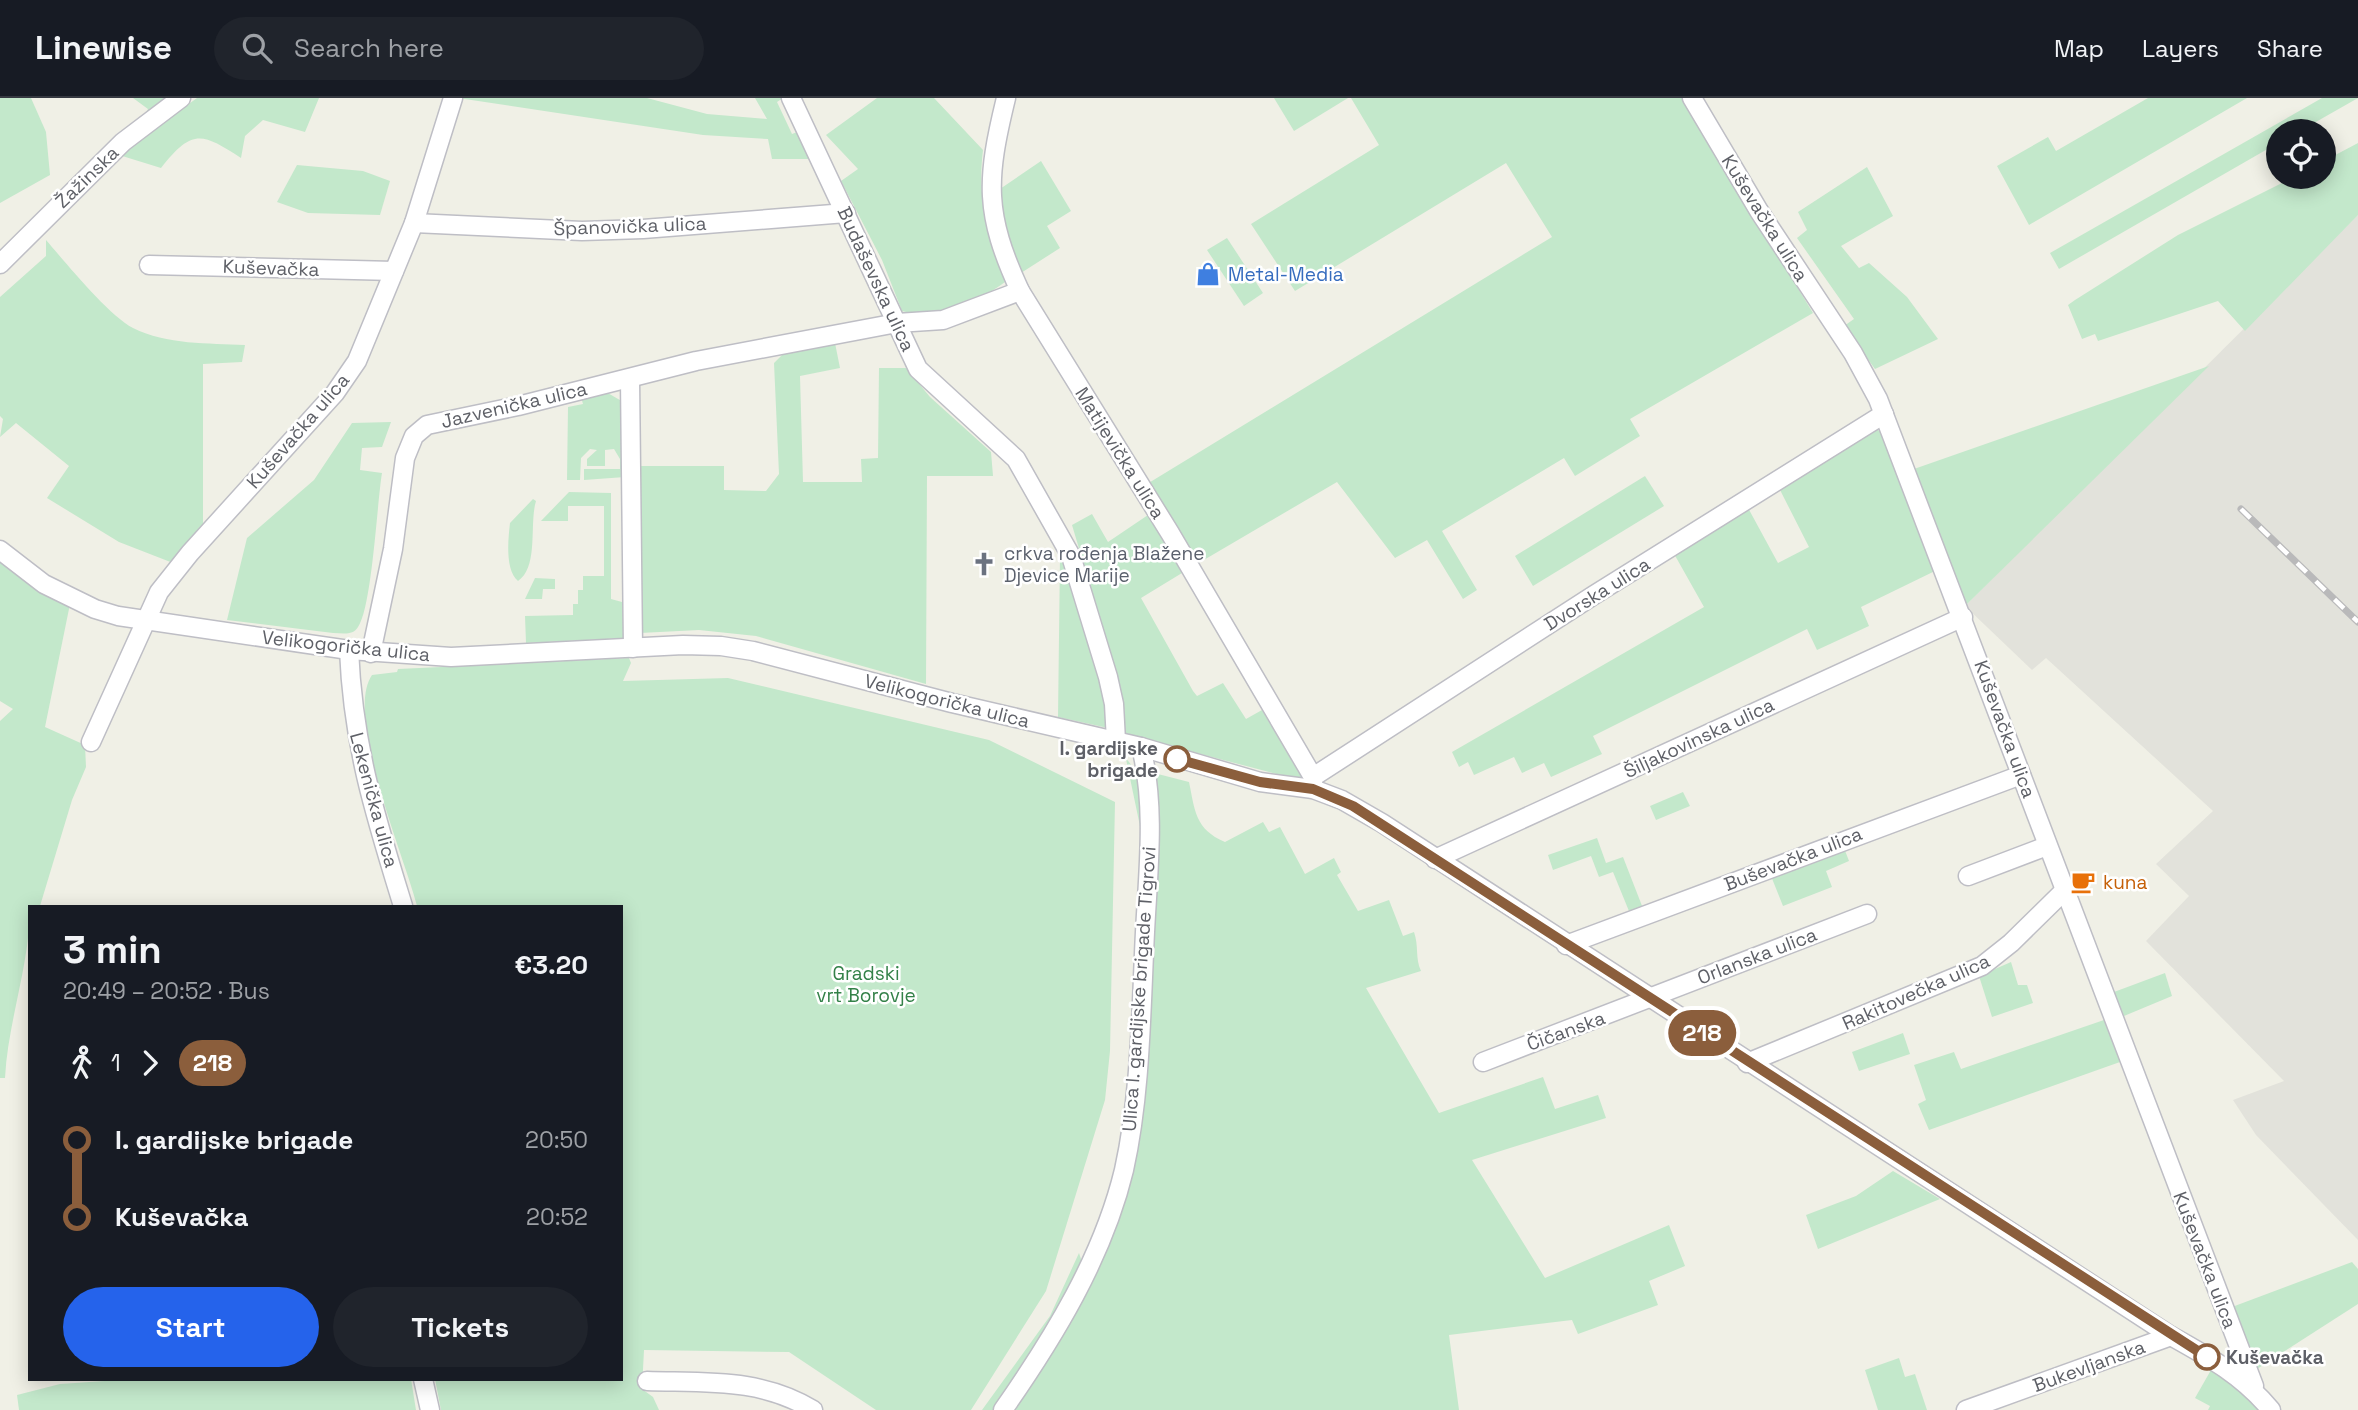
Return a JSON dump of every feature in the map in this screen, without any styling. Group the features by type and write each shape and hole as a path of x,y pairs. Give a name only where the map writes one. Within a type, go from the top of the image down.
{"street":[{"name":"Žažinska","path":"0,264 114,150 181,98"},
{"name":"Kuševačka ulica","path":"90,742 159,592 346,377 367,340 414,223 453,98"},
{"name":"Budaševska ulica","path":"792,98 918,369 1016,459 1049,512 1071,555 1114,704 1116,741"},
{"name":"Matijevička ulica","path":"1006,98 995,146 989,191 995,229 1020,290 1170,533 1313,783"},
{"name":"Kuševačka ulica","path":"1692,98 1759,211 1857,361 1884,414 2256,1391"},
{"name":"Španovička ulica","path":"414,223 582,231 643,229 846,213"},
{"name":"Kuševačka","path":"149,265 394,271"},
{"name":"Jazvenička ulica","path":"370,653 393,549 405,458 418,430 427,425 630,379 696,361 897,323 922,323 961,316 1020,290"},
{"path":"630,379 633,648"},
{"name":"Dvorska ulica","path":"1313,783 1594,595 1884,414"},
{"name":"Velikogorička ulica","path":"0,550 44,584 77,601 95,609 146,621 370,653 420,657 505,656 704,644 753,651 951,703 1141,747 1260,782 1313,783 1435,859 2171,1336 2226,1367 2256,1391 2271,1410"},
{"name":"Šiljakovinska ulica","path":"1435,859 1963,617"},
{"name":"Lekenička ulica","path":"349,650 351,704 360,760 403,905"},
{"name":"Ulica I. gardijske brigade Tigrovi","path":"1003,1410 1045,1349 1077,1289 1110,1213 1126,1159 1140,1026 1146,909 1148,791 1141,747"},
{"name":"Buševačka ulica","path":"1566,945 2021,775"},
{"path":"1968,876 2048,846"},
{"name":"Rakitovečka ulica","path":"1748,1063 1982,966 2011,943 2065,890"},
{"name":"Orlanska ulica","path":"1647,998 1867,915"},
{"name":"Čičanska","path":"1483,1062 1639,1004 1647,998"},
{"name":"Bukevljanska","path":"1966,1410 2171,1336"},
{"path":"423,1381 430,1410"},
{"path":"646,1381 753,1385 789,1395 813,1410"}],"shaded area":[{"path":"2358,215 2358,1240 2256,1135 2233,1100 2284,1081 2146,941 2189,896 2156,864 2213,811 2046,658 2032,670 1965,606"}],"green space":[{"path":"0,98 31,98 46,132 50,175 0,203"},
{"path":"133,98 173,98 141,123 148,109"},
{"path":"197,98 319,98 305,132 263,120 245,136 241,158 206,139 189,141 181,146 161,168 119,155"},
{"path":"458,98 647,98 707,114 767,119 755,98 783,98 777,102 792,134 800,131 812,159 772,159 768,139 703,135"},
{"path":"877,98 934,98 983,150 985,217 1005,282 970,303 929,314 902,311 882,260 841,181 858,169 826,135"},
{"path":"1274,98 1348,98 1294,131"},
{"path":"1351,98 1682,98 1813,313 1630,419 1640,436 1575,476 1564,458 1442,531 1477,590 1463,599 1427,540 1395,558 1337,482 1197,564 1147,484 1552,237 1506,163 1295,291 1251,224 1379,145"},
{"path":"2148,98 2247,98 2029,225 1997,166 2048,137 2056,151"},
{"path":"2322,98 2358,98 2321,119 2285,119"},
{"path":"2266,130 2266,150 2059,269 2050,253"},
{"path":"2358,143 2358,215 2245,331 2218,301 2098,341 2095,334 2082,339 2068,305 2178,235 2270,189 2336,189 2336,155"},
{"path":"1041,161 1071,211 1047,226 1060,248 1021,273 1007,245 997,191"},
{"path":"297,165 363,171 390,181 380,215 308,213 277,202"},
{"path":"1867,167 1893,216 1841,246 1859,268 1869,263 1907,297 1938,339 1875,369 1844,326 1854,319 1797,238 1807,230 1798,212"},
{"path":"1227,238 1263,293 1244,306 1207,250"},
{"path":"46,240 100,301 133,328 160,338 245,345 242,362 203,364 203,530 173,563 119,542 47,498 69,466 16,423 0,437 3,419 0,416 0,297 46,256"},
{"path":"835,343 840,368 800,376 803,482 862,482 861,459 878,458 879,368 906,368 930,397 991,452 993,476 927,476 926,684 756,636 699,630 640,633 640,466 724,466 724,490 766,491 779,474 774,363 784,353"},
{"path":"2209,366 1965,606 1914,469"},
{"path":"606,392 625,403 625,477 584,480 584,469 620,469 620,459 614,449 605,450 605,466 587,466 587,459 597,450 590,449 581,458 580,480 567,480 568,407 583,404 581,397"},
{"path":"391,422 382,447 362,448 360,470 382,473 367,599 356,630 333,633 227,620 247,538 314,480 352,423"},
{"path":"1873,429 1881,431 1937,570 1861,607 1869,626 1817,650 1807,629 1593,736 1602,754 1551,777 1544,763 1522,773 1514,757 1474,775 1468,762 1459,767 1452,752 1704,607 1673,552 1747,506 1778,563 1809,547 1778,486"},
{"path":"1645,476 1664,506 1533,586 1515,556"},
{"path":"569,492 611,493 611,599 622,602 626,638 526,643 525,616 573,615 573,604 578,604 578,590 583,590 583,576 604,576 604,506 568,506 568,521 541,521"},
{"path":"533,499 536,501 531,556 525,574 518,581 509,562 510,523"},
{"path":"1092,514 1108,542 1148,515 1182,573 1141,598 1193,691 1197,696 1223,683 1246,719 1262,710 1302,778 1299,780 1125,734 1117,676 1072,525"},
{"path":"1060,556 1095,662 1108,728 1058,717"},
{"path":"0,561 29,584 70,604 45,727 85,745 86,767 72,800 40,905 28,905 27,950 10,1035 5,1078 0,1078 0,721 13,709 0,701"},
{"path":"535,578 555,579 555,589 543,589 542,599 525,599"},
{"name":"Gradski vrt Borovje","path":"629,658 631,663 623,681 728,678 989,740 1115,802 1110,1051 1105,1100 1046,1291 971,1410 876,1410 789,1352 644,1350 642,1389 653,1397 659,1410 441,1410 435,1381 623,1381 623,905 417,905 380,788 366,721 365,694 372,675 397,672 398,669"},
{"path":"1126,759 1138,782 1141,831"},
{"path":"1154,773 1189,782 1198,818 1215,837 1225,842 1263,822 1269,832 1280,827 1305,874 1334,858 1341,872 1337,875 1358,911 1389,900 1403,936 1414,932 1421,971 1366,988 1439,1113 1543,1077 1555,1109 1598,1095 1606,1118 1472,1160 1545,1278 1669,1225 1685,1266 1649,1281 1658,1305 1578,1334 1572,1320 1449,1335 1459,1410 1012,1410 1124,1185"},
{"path":"1683,792 1690,806 1656,820 1650,806"},
{"path":"1597,838 1606,863 1623,857 1644,911 1631,916 1613,872 1599,877 1591,856 1553,870 1548,855"},
{"path":"1844,848 1849,861 1826,871 1832,887 1783,906 1771,876"},
{"path":"2011,962 2018,985 2027,985 2033,1003 1992,1017 1979,976"},
{"path":"2165,973 2172,996 2124,1016 2114,992"},
{"path":"2104,1020 2120,1062 1929,1130 1918,1104 1926,1100 1914,1065 1954,1052 1961,1069"},
{"path":"1903,1033 1910,1054 1859,1071 1852,1052"},
{"path":"1893,1171 1940,1199 1818,1249 1806,1215 1856,1196"},
{"path":"1079,1253 1082,1262 1054,1320 994,1410 982,1410 1050,1316"},
{"path":"2352,1262 2358,1269 2358,1304 2257,1369 2232,1307"},
{"path":"1899,1358 1905,1377 1915,1374 1927,1410 1878,1410 1865,1370"},
{"path":"2211,1370 2234,1383 2258,1410 2208,1410 2210,1406 2195,1398"},
{"path":"104,1381 411,1381 416,1410 19,1410 17,1395 60,1384"}],"railway":[{"path":"2241,509 2358,622"}],"bus line":[{"name":"218","path":"1177,759 1260,782 1313,789 1353,806 2207,1357"}],"place":[{"name":"Metal-Media","path":"1208,274"},
{"name":"crkva rođenja Blažene Djevice Marije","path":"984,564"},
{"name":"I. gardijske brigade","path":"1177,759"},
{"name":"kuna","path":"2083,882"},
{"name":"Kuševačka","path":"2207,1357"}]}
